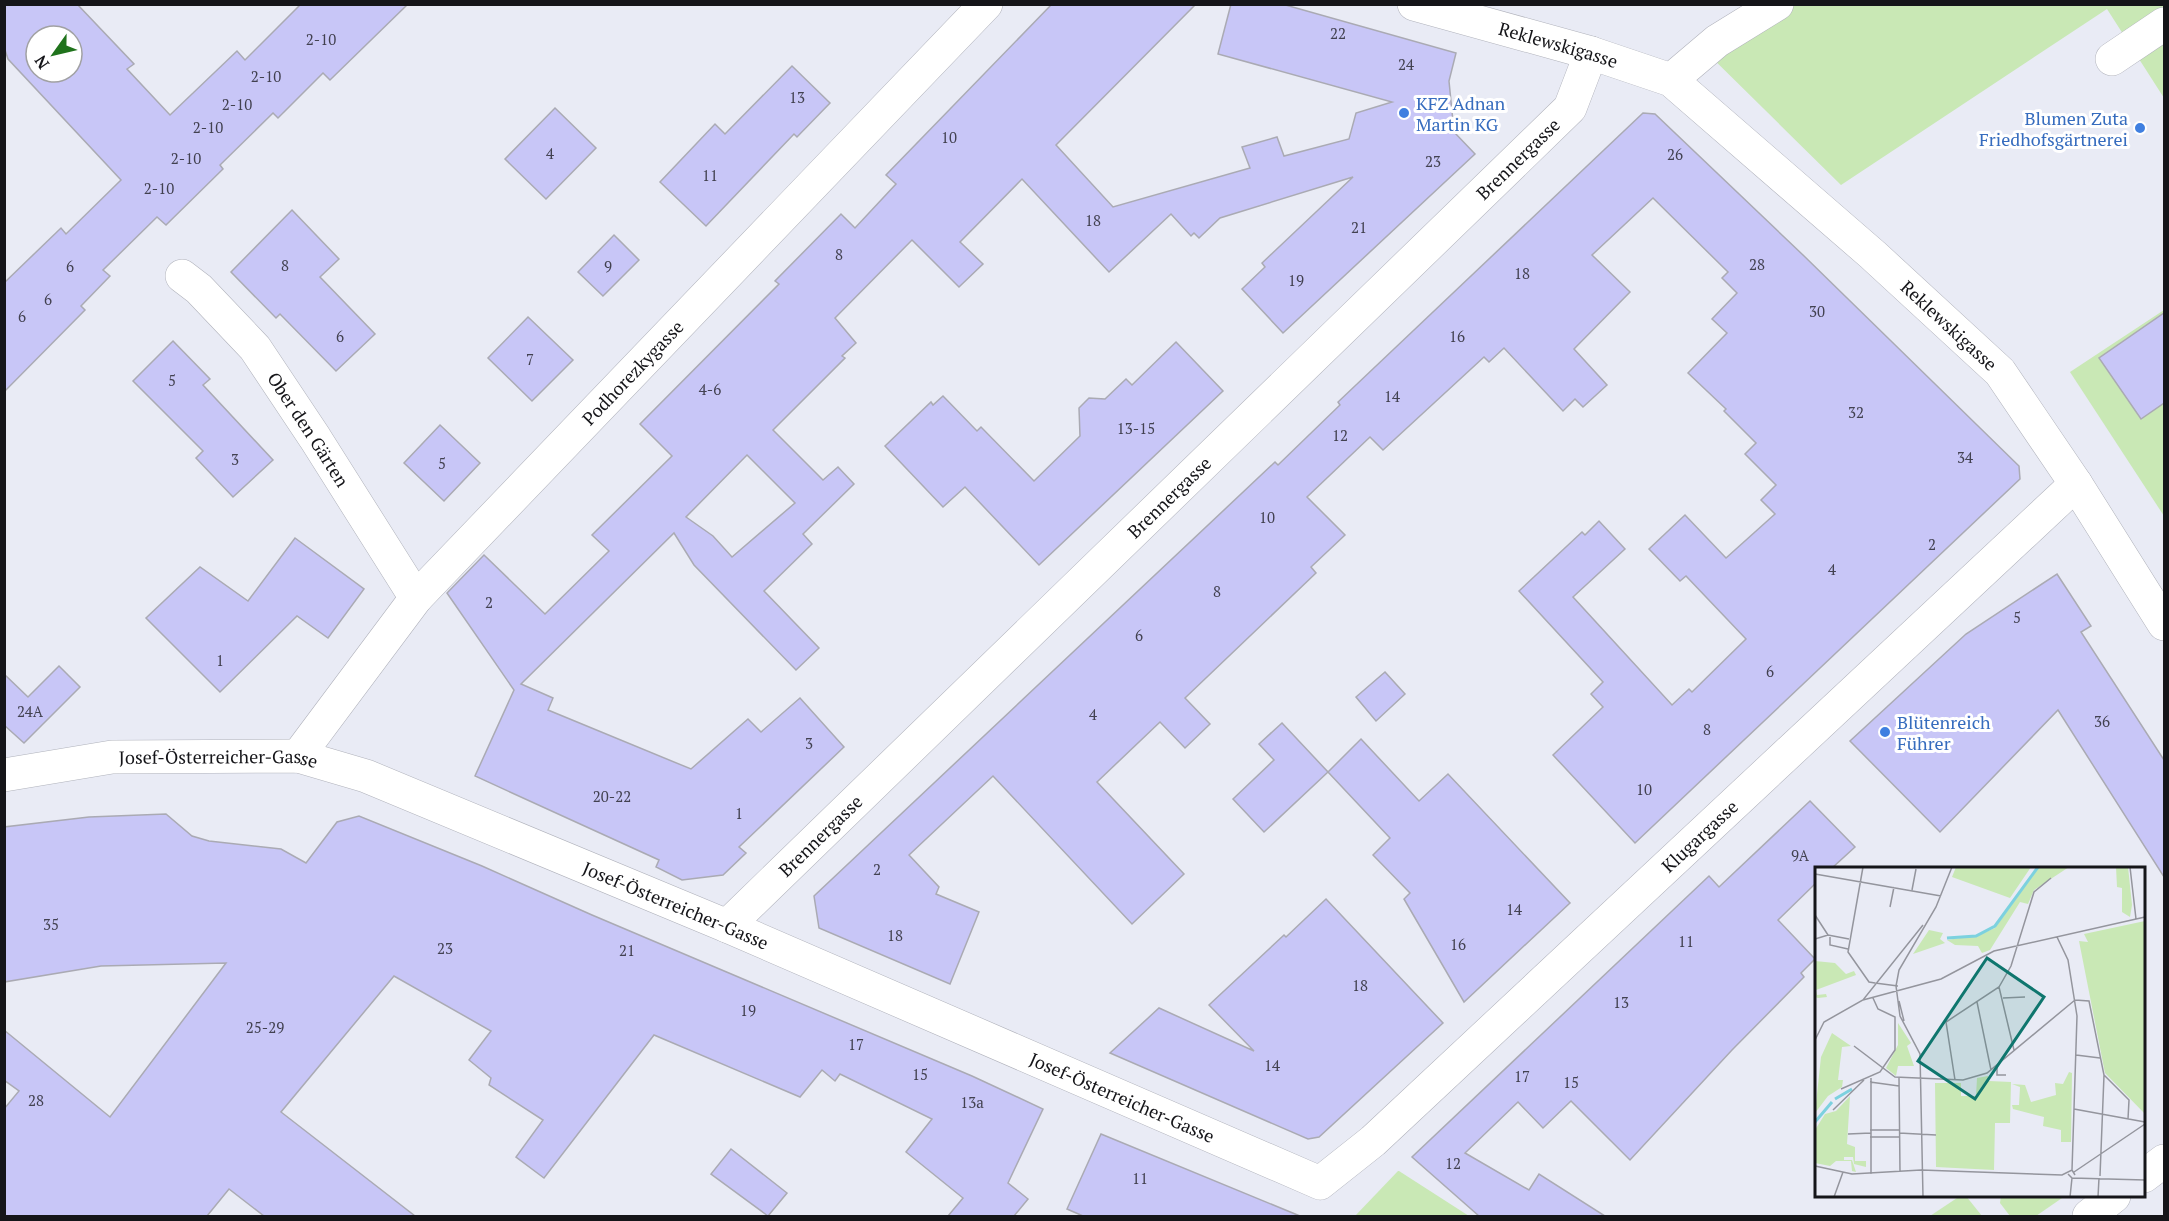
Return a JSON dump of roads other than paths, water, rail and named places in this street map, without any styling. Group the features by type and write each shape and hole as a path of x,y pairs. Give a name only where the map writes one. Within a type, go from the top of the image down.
{"street":[{"name":"Podhorezkygasse","path":"298,756 416,598 986,4"},
{"name":"Reklewskigasse","path":"1413,4 1452,9 1671,80 1873,255 2000,372 2076,484 2164,624"},
{"path":"1671,80 1717,41 1777,4"},
{"path":"2112,59 2164,24"},
{"name":"Brennergasse","path":"727,926 1570,108 1591,53"},
{"name":"Ober den Gärten","path":"182,276 199,289 255,348 416,598"},
{"name":"Klugargasse","path":"1320,1183 1372,1141 2076,484"},
{"name":"Josef-Österreicher-Gasse","path":"4,775 112,757 298,756 366,776 727,926 1320,1183"},
{"path":"2145,1175 2164,1161"},
{"path":"2089,1216 2113,1197"}],"place":[{"name":"KFZ Adnan Martin KG","path":"1404,113"},
{"name":"Blumen Zuta Friedhofsgärtnerei","path":"2140,128"},
{"name":"Blütenreich Führer","path":"1885,732"}]}
